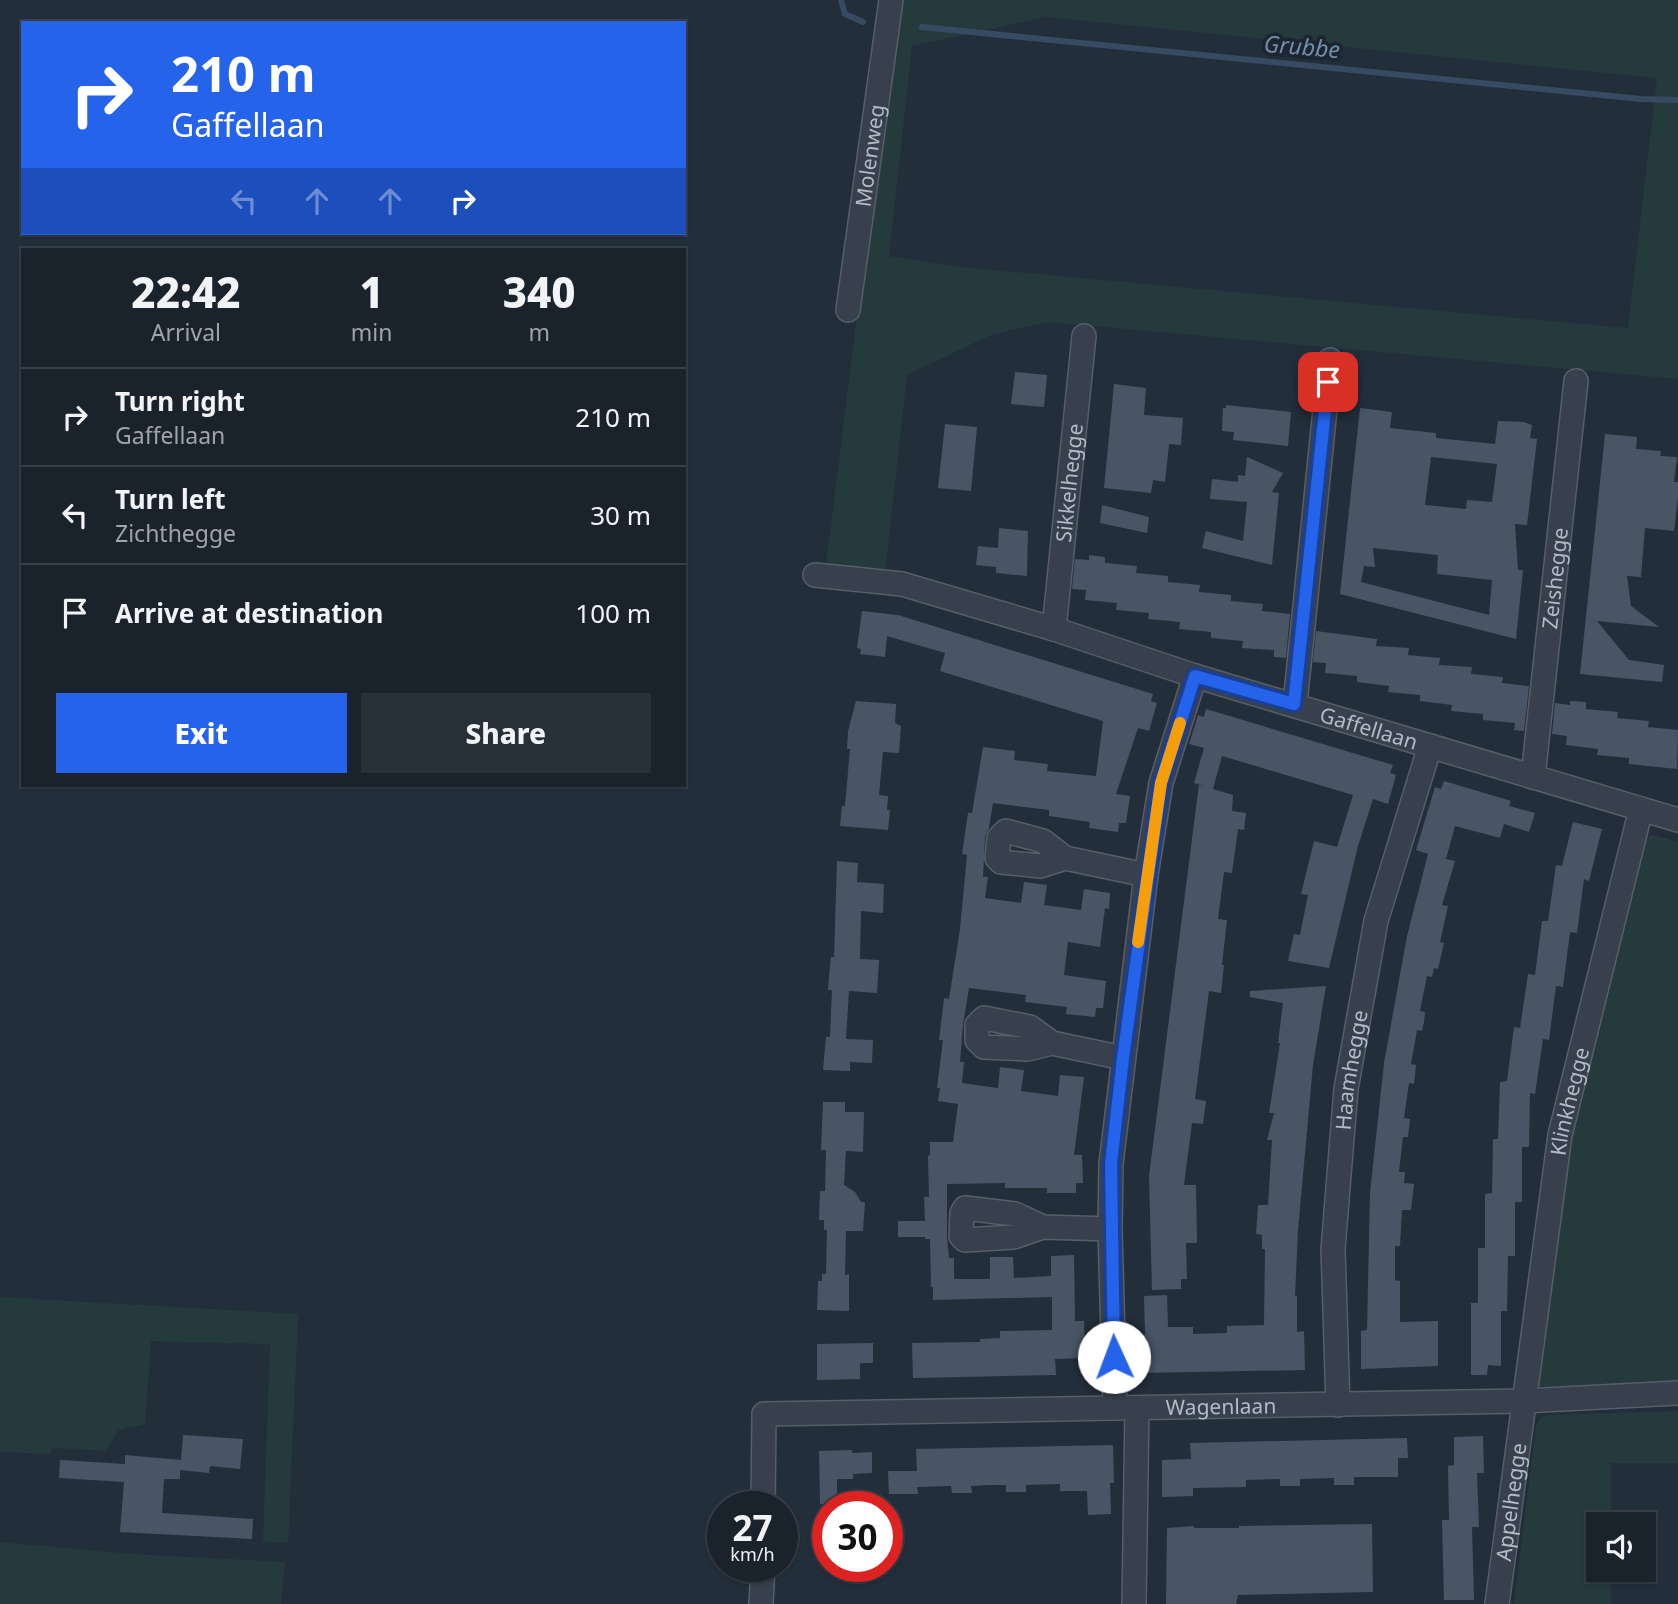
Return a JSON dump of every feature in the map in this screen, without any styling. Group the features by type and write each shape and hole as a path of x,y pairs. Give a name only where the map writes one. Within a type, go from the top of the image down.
{"street":[{"name":"Molenweg","path":"848,310 891,0"},
{"name":"Sikkelhegge","path":"1054,629 1084,336"},
{"path":"1294,704 1330,360"},
{"name":"Zeishegge","path":"1533,778 1576,381"},
{"name":"Gaffellaan","path":"815,575 902,584 1054,629 1195,676 1678,820"},
{"path":"1134,1604 1126,1408 1110,1229 1111,1164 1146,876 1161,783 1195,676"},
{"name":"Haamhegge","path":"1338,1405 1333,1249 1346,1089 1376,921 1430,746"},
{"name":"Klinkhegge","path":"1523,1401 1560,1135 1641,809"},
{"path":"1065,858 1146,876"},
{"path":"1052,1042 1123,1058"},
{"path":"1043,1227 1110,1229"},
{"name":"Wagenlaan","path":"763,1491 764,1414 1523,1401 1678,1393"},
{"name":"Appelhegge","path":"1497,1604 1523,1401"},
{"path":"761,1604 762,1582"}],"green space":[{"path":"897,0 1678,0 1678,379 1049,322 993,334 907,375 885,573 826,566 856,325 861,259","holes":["1046,17 1657,78 1628,328 962,267 889,256 912,46"]},
{"path":"1651,834 1678,842 1678,1386 1535,1390 1555,1209 1625,895 1644,841"},
{"path":"0,1297 298,1314 288,1543 263,1541 270,1344 151,1341 145,1424 119,1430 105,1451 52,1448 51,1454 0,1452"},
{"path":"1678,1411 1678,1463 1611,1463 1611,1512 1586,1512 1586,1582 1611,1582 1611,1604 1514,1604 1536,1426 1541,1417"},
{"path":"0,1542 133,1554 285,1562 281,1604 0,1604"}],"building":[{"path":"1015,372 1047,375 1044,407 1011,404"},
{"path":"1114,384 1146,388 1144,415 1183,418 1181,445 1169,444 1165,482 1153,480 1151,493 1104,488"},
{"path":"1226,405 1291,412 1288,446 1233,440 1234,432 1222,431 1223,408 1226,408"},
{"path":"1360,408 1392,412 1390,428 1436,433 1436,438 1495,444 1498,421 1532,425 1530,438 1537,439 1527,525 1515,524 1518,570 1523,570 1516,639 1340,594","holes":["1431,457 1497,464 1492,502 1467,500 1466,509 1425,505","1373,548 1438,555 1437,574 1492,580 1489,615 1361,582 1364,566 1375,567"]},
{"path":"945,424 977,427 971,491 938,488"},
{"path":"1605,434 1637,437 1636,449 1661,451 1660,456 1677,457 1674,482 1678,482 1678,497 1674,531 1645,528 1641,577 1627,576 1631,606 1659,627 1597,621 1629,660 1664,665 1662,682 1580,674"},
{"path":"1247,457 1283,473 1272,492 1279,493 1272,565 1202,548 1206,531 1243,541 1247,502 1210,499 1212,479 1238,482 1238,475 1245,476"},
{"path":"1102,505 1149,517 1147,533 1100,523"},
{"path":"999,528 1028,531 1027,576 996,573 996,567 976,565 978,546 998,548"},
{"path":"1089,555 1105,557 1105,563 1137,566 1136,573 1168,576 1168,582 1200,585 1199,592 1231,595 1231,601 1263,604 1262,611 1290,614 1286,658 1274,657 1274,650 1242,648 1243,641 1211,638 1211,632 1179,629 1180,622 1148,619 1149,613 1116,610 1117,603 1085,600 1086,590 1072,589 1075,559 1089,560"},
{"path":"862,611 898,615 1153,694 1151,701 1157,703 1149,731 1138,728 1116,794 1130,796 1126,823 1119,823 1118,832 1089,828 1090,822 1049,816 1049,810 993,803 985,837 983,877 988,877 985,898 1021,903 1024,882 1047,885 1044,905 1081,910 1084,889 1110,893 1109,909 1105,908 1100,947 1068,942 1064,975 1106,981 1103,1008 1096,1008 1095,1017 1066,1014 1067,1007 1025,1002 1026,995 969,988 963,1024 960,1062 964,1062 962,1083 998,1088 1000,1067 1024,1070 1021,1091 1058,1096 1060,1075 1084,1077 1074,1155 1082,1155 1083,1183 1076,1183 1076,1193 1047,1193 1047,1188 1005,1188 1005,1183 947,1184 947,1236 949,1258 954,1258 954,1279 990,1279 990,1257 1013,1257 1014,1278 1051,1276 1051,1256 1074,1255 1075,1321 1084,1321 1085,1358 1055,1359 1056,1375 913,1378 912,1343 980,1342 980,1339 1000,1338 1000,1331 1052,1330 1052,1297 933,1300 930,1239 898,1237 898,1221 925,1221 924,1197 929,1197 930,1142 953,1142 958,1104 938,1101 943,1040 939,1040 944,998 949,999 960,929 967,855 962,854 968,813 972,813 983,747 1015,751 1014,760 1048,764 1047,771 1096,776 1103,721 940,671 945,653 887,636 885,657 860,654 861,649 857,648"},
{"path":"1316,631 1377,639 1376,646 1409,648 1408,655 1440,658 1439,665 1472,667 1471,674 1503,677 1502,683 1529,686 1524,731 1514,730 1515,723 1483,720 1483,714 1451,711 1452,705 1420,701 1420,695 1388,692 1389,686 1357,682 1357,676 1325,673 1326,663 1313,662"},
{"path":"856,701 896,704 895,723 901,726 899,753 883,752 879,795 888,796 888,830 840,826 842,806 845,806 850,749 847,749 848,731"},
{"path":"1570,701 1586,702 1586,709 1618,712 1617,718 1649,721 1648,727 1678,730 1677,769 1629,764 1629,758 1597,755 1598,749 1566,745 1567,736 1552,734 1555,703 1570,705"},
{"path":"1206,709 1393,765 1390,773 1396,775 1388,804 1373,799 1358,846 1329,968 1288,961 1294,934 1300,935 1308,895 1301,894 1314,841 1337,847 1353,795 1222,756 1213,789 1233,795 1232,811 1246,813 1244,830 1238,829 1232,873 1224,872 1218,919 1227,920 1221,993 1209,991 1195,1099 1206,1101 1203,1124 1192,1123 1184,1185 1196,1185 1197,1243 1186,1243 1187,1279 1181,1279 1181,1289 1152,1290 1149,1176 1199,784 1194,783 1204,748 1189,744 1198,715 1204,717"},
{"path":"1444,781 1511,801 1509,806 1535,813 1529,832 1504,824 1500,838 1455,826 1446,859 1455,861 1442,905 1448,906 1440,942 1444,943 1438,969 1434,968 1432,977 1427,976 1420,1011 1425,1012 1424,1022 1422,1031 1417,1030 1411,1064 1416,1065 1414,1084 1409,1083 1404,1118 1410,1119 1408,1137 1403,1137 1399,1172 1405,1172 1404,1183 1414,1184 1411,1210 1402,1210 1400,1246 1395,1246 1395,1280 1400,1281 1400,1322 1438,1321 1438,1366 1361,1369 1361,1331 1367,1330 1370,1193 1384,1063 1407,936 1428,854 1416,850 1435,787 1441,789"},
{"path":"1573,822 1602,829 1589,881 1584,879 1577,933 1570,932 1563,987 1556,986 1549,1040 1543,1039 1535,1094 1530,1093 1529,1147 1522,1147 1522,1202 1515,1202 1515,1256 1508,1256 1507,1311 1501,1311 1501,1366 1488,1365 1487,1375 1471,1375 1471,1303 1478,1303 1478,1248 1485,1248 1485,1194 1492,1193 1493,1139 1498,1139 1500,1082 1507,1081 1514,1027 1520,1028 1528,974 1535,975 1542,921 1548,921 1556,865 1562,866"},
{"path":"837,861 858,863 857,882 884,884 883,913 861,911 860,959 879,960 877,993 849,991 846,1039 873,1040 872,1063 850,1062 850,1071 823,1070 826,1037 830,1037 832,990 828,990 831,957 834,957"},
{"path":"1326,986 1313,1065 1298,1230 1295,1296 1297,1332 1304,1331 1305,1370 1140,1373 1139,1335 1145,1335 1144,1296 1167,1295 1168,1327 1193,1327 1193,1334 1227,1333 1227,1326 1264,1325 1265,1249 1262,1249 1262,1235 1256,1234 1258,1205 1268,1205 1272,1140 1267,1140 1274,1113 1269,1113 1283,1003 1250,997 1250,991"},
{"path":"823,1102 845,1102 845,1112 864,1112 863,1152 846,1151 844,1185 855,1192 861,1202 865,1202 863,1231 846,1231 845,1275 849,1274 849,1311 817,1310 818,1281 822,1281 822,1274 826,1274 827,1230 824,1230 824,1220 819,1220 820,1191 825,1191 826,1150 821,1150"},
{"path":"873,1343 873,1363 860,1363 860,1379 817,1380 817,1344"},
{"path":"183,1435 243,1439 240,1469 210,1466 209,1473 180,1470 180,1479 164,1479 162,1513 253,1519 252,1539 120,1532 124,1482 59,1478 60,1460 125,1464 125,1455 181,1460"},
{"path":"1483,1436 1484,1473 1477,1473 1479,1527 1472,1527 1474,1600 1444,1600 1442,1520 1449,1520 1448,1466 1454,1465 1454,1437"},
{"path":"1407,1438 1408,1458 1398,1458 1398,1477 1354,1477 1354,1485 1334,1485 1334,1478 1300,1479 1300,1486 1280,1486 1280,1479 1246,1480 1246,1487 1193,1488 1193,1496 1162,1497 1162,1460 1191,1459 1190,1443"},
{"path":"1113,1445 1114,1483 1110,1483 1111,1514 1088,1515 1087,1491 1060,1491 1060,1484 1026,1485 1026,1492 1006,1492 1006,1485 971,1486 972,1493 952,1493 951,1486 917,1487 918,1494 889,1491 888,1471 917,1471 916,1449"},
{"path":"819,1451 872,1452 872,1473 853,1474 853,1479 837,1479 837,1491 820,1491"},
{"path":"1372,1524 1373,1592 1238,1595 1236,1604 1166,1604 1167,1528"}],"waterway":[{"name":"Grubbe","path":"841,0 845,14 863,22"},
{"name":"Grubbe","path":"922,27 1641,99 1678,100"}],"slow traffic":[{"path":"1138,942 1161,783 1180,723"}],"route":[{"path":"1114,1357 1111,1164 1146,876 1161,783 1195,676 1294,704 1328,382"}]}
